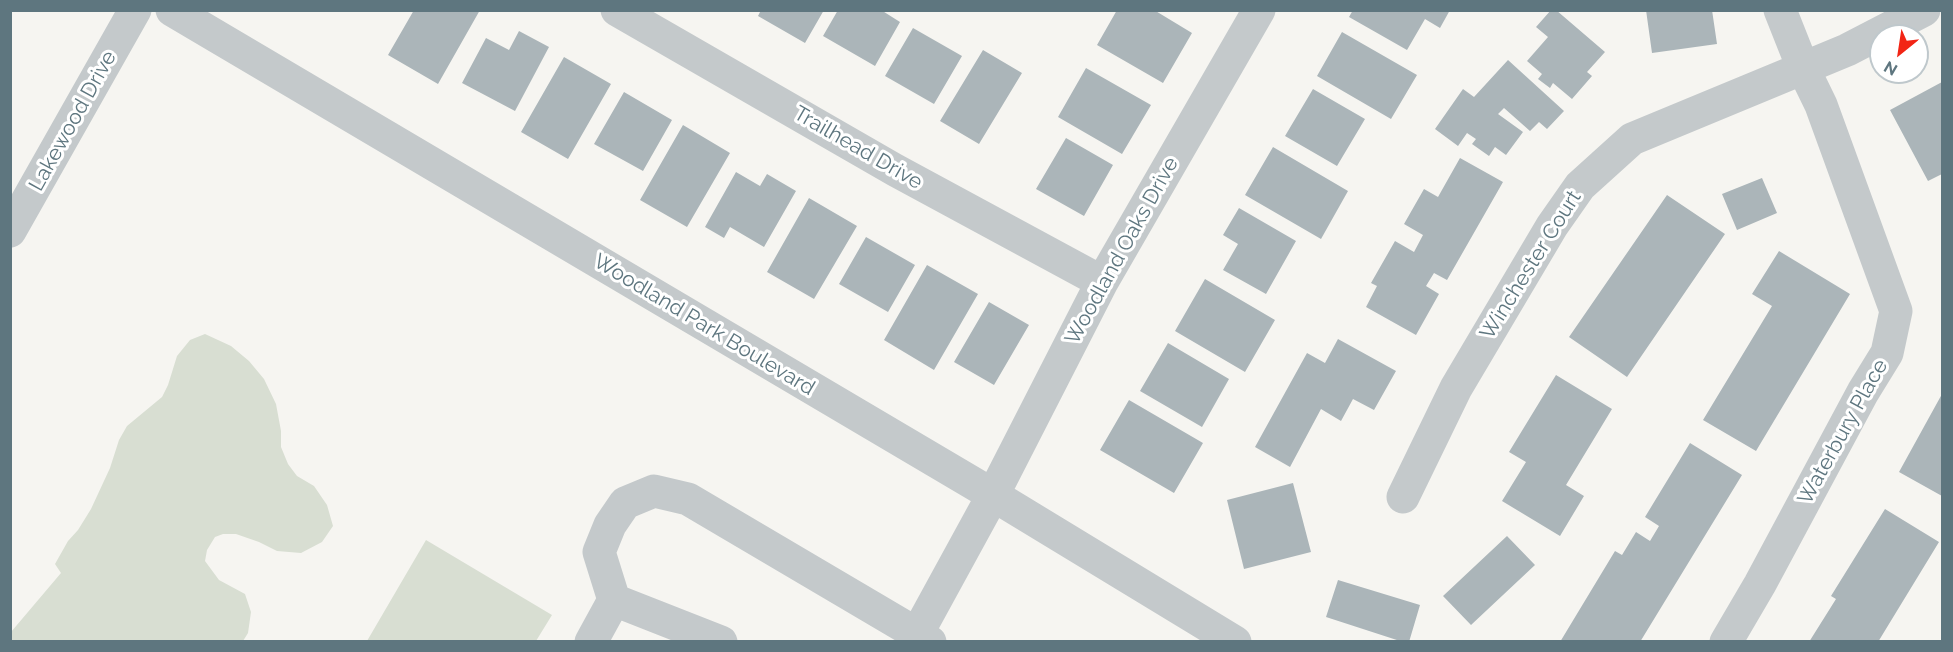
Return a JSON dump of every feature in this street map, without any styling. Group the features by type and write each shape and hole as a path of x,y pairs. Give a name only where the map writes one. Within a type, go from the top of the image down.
{"street":[{"name":"Lakewood Drive","path":"10,231 135,10"},
{"name":"Woodland Park Boulevard","path":"172,10 993,495 1235,642"},
{"name":"Trailhead Drive","path":"617,10 895,170 1102,282"},
{"name":"Woodland Oaks Drive","path":"920,639 1102,282 1259,10"},
{"name":"Waterbury Place","path":"1726,642 1760,584 1863,392 1887,353 1896,311 1821,105 1803,68 1780,10"},
{"name":"Winchester Court","path":"1403,497 1456,387 1552,226 1580,186 1632,139 1847,50 1924,10"},
{"path":"591,642 614,600 599,552 610,525 625,502 654,491 688,499 920,639"},
{"path":"614,600 721,642"}],"shaded area":[{"path":"205,334 231,346 249,361 264,379 276,404 281,431 281,447 288,464 297,476 314,486 327,505 333,526 322,542 301,553 277,551 236,534 223,534 215,537 207,550 205,561 219,580 245,594 251,612 248,633 243,641 11,641 11,632 61,573 55,564 91,509 127,426 162,397 177,356 190,340"},
{"path":"426,540 552,615 536,641 367,641"}],"building":[{"path":"414,10 480,10 438,84 388,55"},
{"path":"761,10 824,10 805,43 758,16"},
{"path":"838,10 881,10 900,22 875,66 823,36"},
{"path":"1117,10 1154,10 1192,33 1163,83 1097,45"},
{"path":"1353,10 1450,10 1440,28 1425,19 1407,50 1349,17"},
{"path":"1551,10 1556,10 1605,52 1587,72 1592,76 1572,99 1553,83 1550,88 1538,79 1542,74 1527,61 1548,37 1536,27"},
{"path":"1646,10 1712,10 1717,44 1652,53"},
{"path":"913,28 962,56 934,104 885,76"},
{"path":"519,31 549,47 515,111 462,83 486,38 509,50"},
{"path":"1342,32 1417,75 1391,119 1317,76"},
{"path":"983,50 1022,73 979,144 940,121"},
{"path":"564,57 611,84 568,159 521,132"},
{"path":"1508,60 1564,111 1547,129 1539,122 1530,131 1504,108 1498,114 1523,132 1506,155 1495,147 1489,156 1472,144 1476,139 1467,133 1458,146 1435,129 1463,89 1474,97"},
{"path":"1086,68 1151,105 1122,154 1058,117"},
{"path":"1942,82 1942,174 1928,181 1890,110"},
{"path":"1313,89 1365,119 1337,166 1285,136"},
{"path":"624,92 672,120 643,171 594,144"},
{"path":"683,125 730,153 687,227 640,200"},
{"path":"1066,138 1113,165 1084,216 1036,189"},
{"path":"1273,147 1348,191 1321,239 1245,195"},
{"path":"1460,158 1503,182 1447,280 1434,273 1426,286 1439,294 1416,335 1366,307 1377,286 1371,283 1395,241 1414,252 1423,235 1404,224 1424,189 1438,197"},
{"path":"736,172 760,186 767,174 796,191 764,247 730,227 724,238 705,227"},
{"path":"1762,178 1777,213 1737,230 1722,194"},
{"path":"1667,195 1725,234 1627,377 1569,337"},
{"path":"809,198 857,226 814,299 767,272"},
{"path":"1239,208 1296,241 1266,294 1223,270 1238,244 1223,235"},
{"path":"866,237 915,265 888,312 839,284"},
{"path":"1779,251 1850,294 1756,451 1703,420 1772,306 1752,294"},
{"path":"927,265 978,294 934,370 884,340"},
{"path":"1205,279 1275,320 1245,372 1175,331"},
{"path":"989,302 1029,325 994,385 954,362"},
{"path":"1338,339 1396,371 1374,410 1353,399 1341,421 1321,409 1290,467 1255,447 1307,353 1325,363"},
{"path":"1168,343 1229,379 1202,427 1140,391"},
{"path":"1556,375 1612,409 1566,485 1584,496 1560,536 1502,501 1526,462 1509,452"},
{"path":"1942,394 1942,496 1899,472"},
{"path":"1129,400 1203,443 1174,493 1100,450"},
{"path":"1690,443 1742,475 1640,642 1560,642 1615,551 1622,555 1636,532 1650,541 1659,526 1645,517"},
{"path":"1293,483 1311,552 1244,569 1227,500"},
{"path":"1885,509 1939,542 1878,642 1809,642 1836,599 1831,596"},
{"path":"1507,536 1535,565 1471,625 1443,596"},
{"path":"1338,580 1420,605 1409,642 1326,617"}]}
